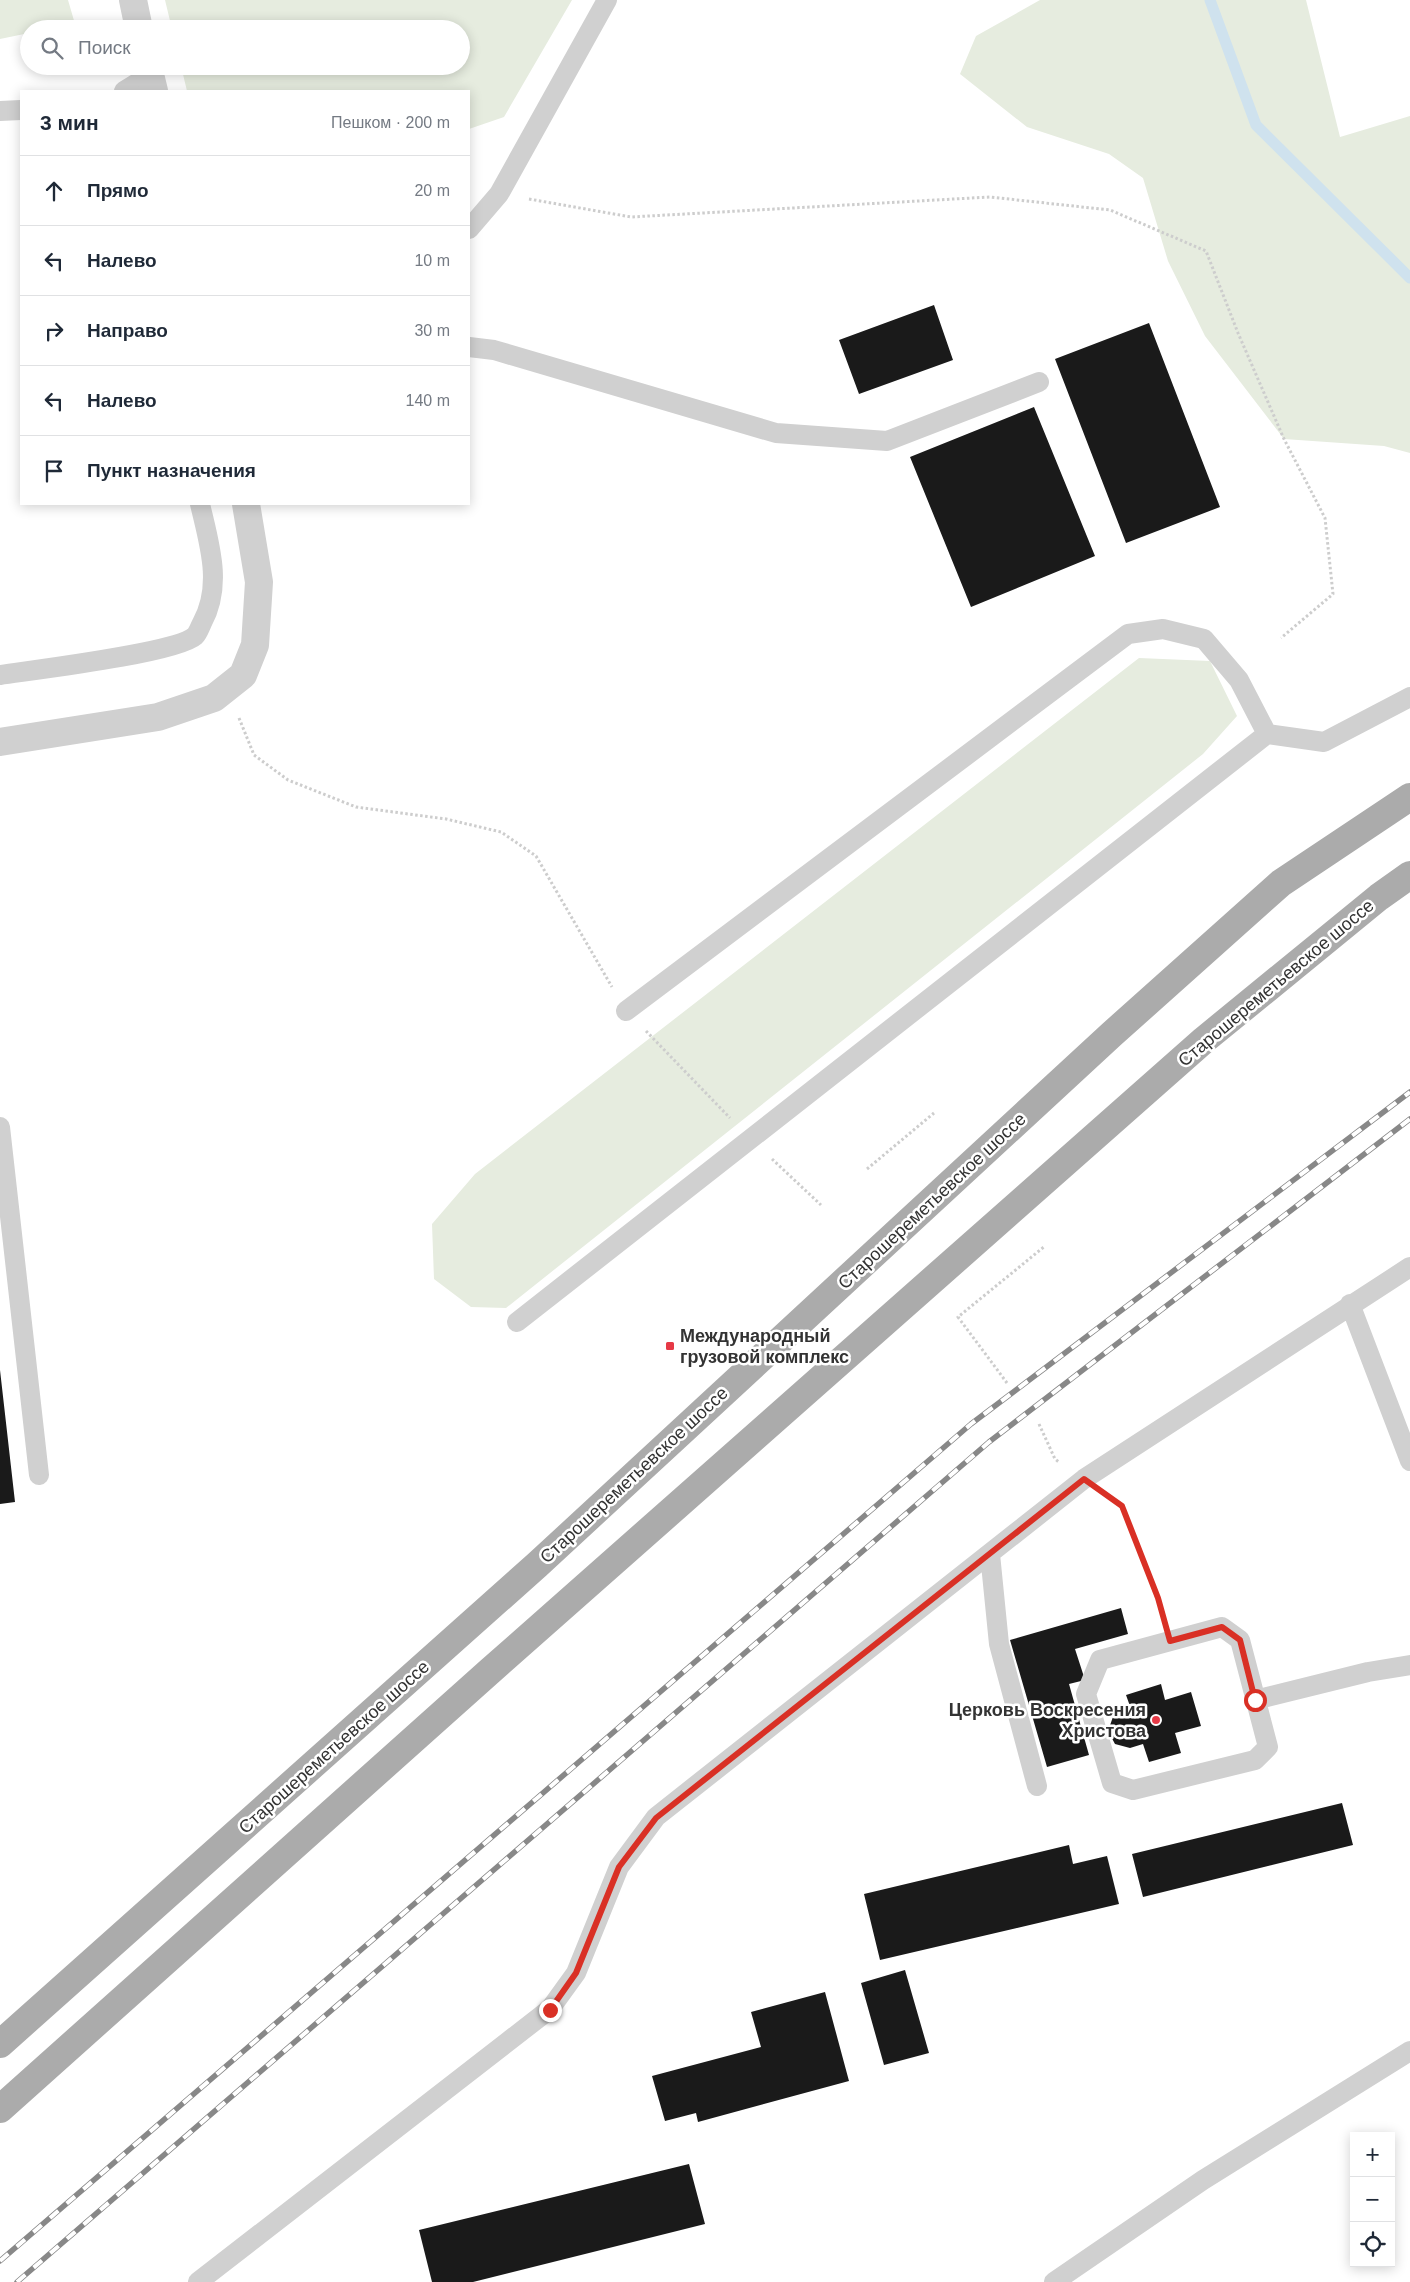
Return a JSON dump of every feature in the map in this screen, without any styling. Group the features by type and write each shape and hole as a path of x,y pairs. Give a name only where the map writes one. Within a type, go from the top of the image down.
{"main road":[{"name":"Старошереметьевское шоссе","path":"0,2044 537,1565 1105,1041 1273,889 1410,797"},
{"name":"Старошереметьевское шоссе","path":"0,2109 490,1671 1204,1040 1379,897 1410,875"}],"street":[{"path":"133,0 137,20"},
{"path":"0,742 158,717 214,698 243,674 255,646 259,582 246,505"}],"lane":[{"path":"470,228 498,194 607,0"},
{"path":"126,90 151,78"},
{"path":"0,111 20,110"},
{"path":"470,347 494,350 776,433 887,441 1039,382"},
{"path":"0,675 164,649 195,636 207,614 213,587 213,559 200,505"},
{"path":"626,1011 1128,634 1163,629 1204,639 1239,680 1267,734"},
{"path":"518,1322 1267,734 1324,742 1410,697"},
{"path":"1379,897 1410,890"},
{"path":"0,1127 38,1475"},
{"path":"198,2282 550,2010 576,1973 619,1867 656,1818 1084,1479 1350,1304 1410,1267"},
{"path":"1350,1304 1410,1461"},
{"path":"990,1554 999,1644 1037,1786"},
{"path":"1222,1627 1240,1640 1255,1700 1268,1747 1254,1760 1133,1790 1112,1783 1086,1694 1100,1660 1222,1627"},
{"path":"1255,1700 1368,1672 1410,1665"},
{"path":"1054,2282 1203,2180 1410,2051"}],"path":[{"path":"498,194 631,217 990,197 1110,210 1206,251 1238,333 1284,439 1325,518 1333,594 1281,638"},
{"path":"222,691 244,726 254,755 288,780 356,807 446,819 501,832 536,856 626,1011 750,1139 821,1205"},
{"path":"866,1169 934,1113"},
{"path":"1007,1383 958,1317 1045,1246"},
{"path":"1039,1424 1055,1459 1122,1506 1158,1598 1170,1641"}],"shaded area":[{"path":"0,0 68,0 74,20 20,20 20,35 0,39"},
{"path":"165,0 572,0 504,117 470,129 470,90 187,90 183,75 470,75 470,20 170,20"},
{"path":"1040,0 1306,0 1340,137 1410,116 1410,453 1384,446 1284,439 1205,336 1168,261 1143,178 1109,154 1027,127 960,74 976,36"},
{"path":"1139,658 1210,661 1237,716 1203,754 506,1308 471,1307 434,1279 432,1224 475,1174"}],"building":[{"path":"934,305 953,360 859,394 839,340"},
{"path":"1149,323 1220,507 1126,543 1055,359"},
{"path":"1034,407 1095,556 971,607 910,457"},
{"path":"0,1370 15,1502 0,1504"},
{"path":"1121,1608 1128,1634 1075,1649 1085,1680 1069,1684 1089,1755 1047,1767 1010,1640"},
{"name":"Церковь Воскресения Христова","path":"1161,1684 1165,1700 1191,1692 1201,1726 1175,1733 1181,1753 1149,1762 1143,1744 1130,1748 1115,1744 1108,1731 1114,1714 1131,1709 1126,1695"},
{"path":"1342,1803 1353,1845 1143,1897 1132,1854"},
{"path":"1069,1845 1073,1864 1107,1856 1119,1904 880,1960 864,1894"},
{"path":"905,1970 929,2053 884,2065 861,1983"},
{"path":"825,1992 849,2081 698,2122 696,2113 665,2121 652,2076 761,2047 751,2012"},
{"path":"689,2164 705,2224 473,2282 432,2282 419,2230"}],"waterway":[{"path":"1210,0 1256,125 1410,278"}],"railway":[{"path":"0,2261 971,1424 1410,1092"},
{"path":"17,2282 989,1442 1410,1119"}],"place":[{"name":"Международный грузовой комплекс","path":"670,1346"},
{"name":"Церковь Воскресения Христова","path":"1156,1720"}],"route":[{"path":"550,2010 576,1973 619,1867 656,1818 1084,1479 1122,1506 1158,1598 1170,1641 1222,1627 1240,1640 1255,1700"}]}
